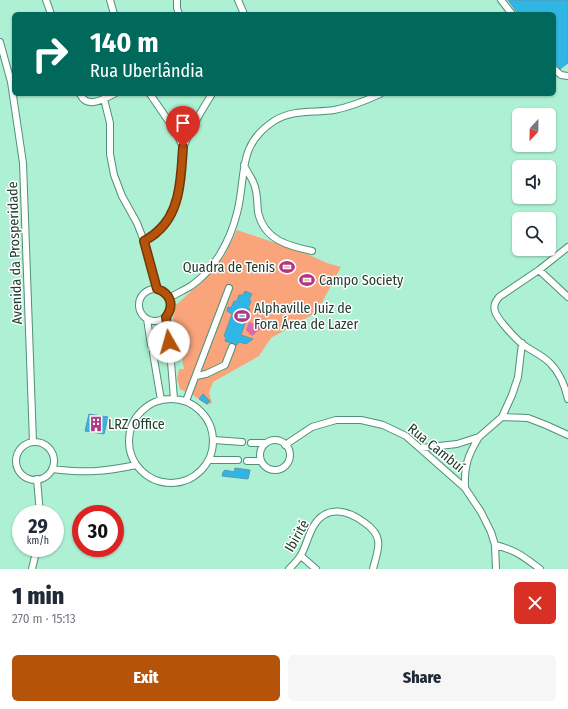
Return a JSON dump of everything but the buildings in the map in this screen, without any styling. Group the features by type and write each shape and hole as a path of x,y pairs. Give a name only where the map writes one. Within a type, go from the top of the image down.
{"street":[{"path":"46,0 50,12"},
{"path":"110,0 113,12"},
{"path":"175,0 178,11"},
{"path":"238,0 243,12"},
{"path":"501,0 510,12"},
{"name":"Avenida da Prosperidade","path":"0,42 12,82"},
{"path":"556,71 561,75 568,76"},
{"name":"Avenida da Prosperidade","path":"14,96 23,163 33,442"},
{"path":"81,96 82,99 88,102 94,102 110,96"},
{"path":"151,96 176,132 183,147"},
{"path":"144,241 162,227 173,210 180,184 183,147 193,126 211,96"},
{"path":"169,298 191,286 205,274 224,249 238,212 244,165 253,141 274,121 285,116 295,113 333,110 365,101 376,96"},
{"path":"104,99 110,122 110,154 114,175 122,196 137,223 144,241 157,289"},
{"path":"244,165 254,184 258,199 258,211 262,224 268,234 283,244 312,251"},
{"path":"568,246 540,270 500,297 494,305 494,310 499,319 522,343 543,357 555,369 566,391 568,399"},
{"path":"540,270 568,297"},
{"path":"186,401 229,288"},
{"path":"166,317 157,321 147,318 140,310 140,300 147,292 157,289 162,291 169,298 171,308 166,317 169,342"},
{"path":"147,318 151,345"},
{"path":"465,488 469,453 479,437 502,418 512,395 518,377 522,343"},
{"path":"196,376 206,374 225,365 232,347"},
{"path":"170,350 174,399"},
{"path":"153,352 161,400"},
{"path":"174,399 186,401 197,407 206,417 212,428 214,440 213,450 209,460 202,470 192,478 180,482 168,483 155,480 144,474 136,465 130,452 128,439 131,426 138,414 143,409 148,405 161,400 174,399"},
{"path":"502,418 528,418 546,424 568,435"},
{"name":"Rua Cambuí","path":"285,445 312,427 336,420 361,420 383,425 406,436 465,488 481,512 495,545 496,569"},
{"path":"421,448 457,444 479,437"},
{"path":"214,440 242,442"},
{"path":"251,443 265,443 274,440 280,441 285,445 289,452 289,456 282,468 268,468 261,461 260,452 265,443"},
{"path":"33,442 43,444 52,452 54,458 52,469 44,477 37,479 28,478 22,475 16,465 16,459 21,448 25,444 33,442"},
{"path":"209,460 238,460"},
{"path":"247,461 261,461"},
{"path":"52,469 76,472 98,472 136,465"},
{"path":"37,479 39,505"},
{"name":"Ibirité","path":"289,569 301,556 314,526 330,512 340,511 355,515 369,525 376,533 379,543 373,569"},
{"path":"495,545 518,552 540,569"},
{"path":"301,556 316,569"},
{"path":"32,569 35,557"}],"shaded area":[{"name":"Alphaville Juiz de Fora Área de Lazer","path":"237,230 341,267 317,312 271,338 259,356 213,382 209,393 212,403 207,405 196,397 180,389 177,379 179,369 184,369 180,348 190,347 177,337 173,327 173,319 176,305 206,278 224,256"},
{"path":"263,318 267,323 252,336 246,330 249,322 256,324"}],"place":[{"name":"Quadra de Tenis","path":"287,267"},
{"name":"Campo Society","path":"307,280"},
{"name":"Alphaville Juiz de Fora Área de Lazer","path":"242,316"},
{"name":"LRZ Office","path":"96,424"}],"route":[{"path":"169,342 166,317 170,313 171,302 166,294 157,289 144,241 162,227 173,210 180,184 183,147"}]}
